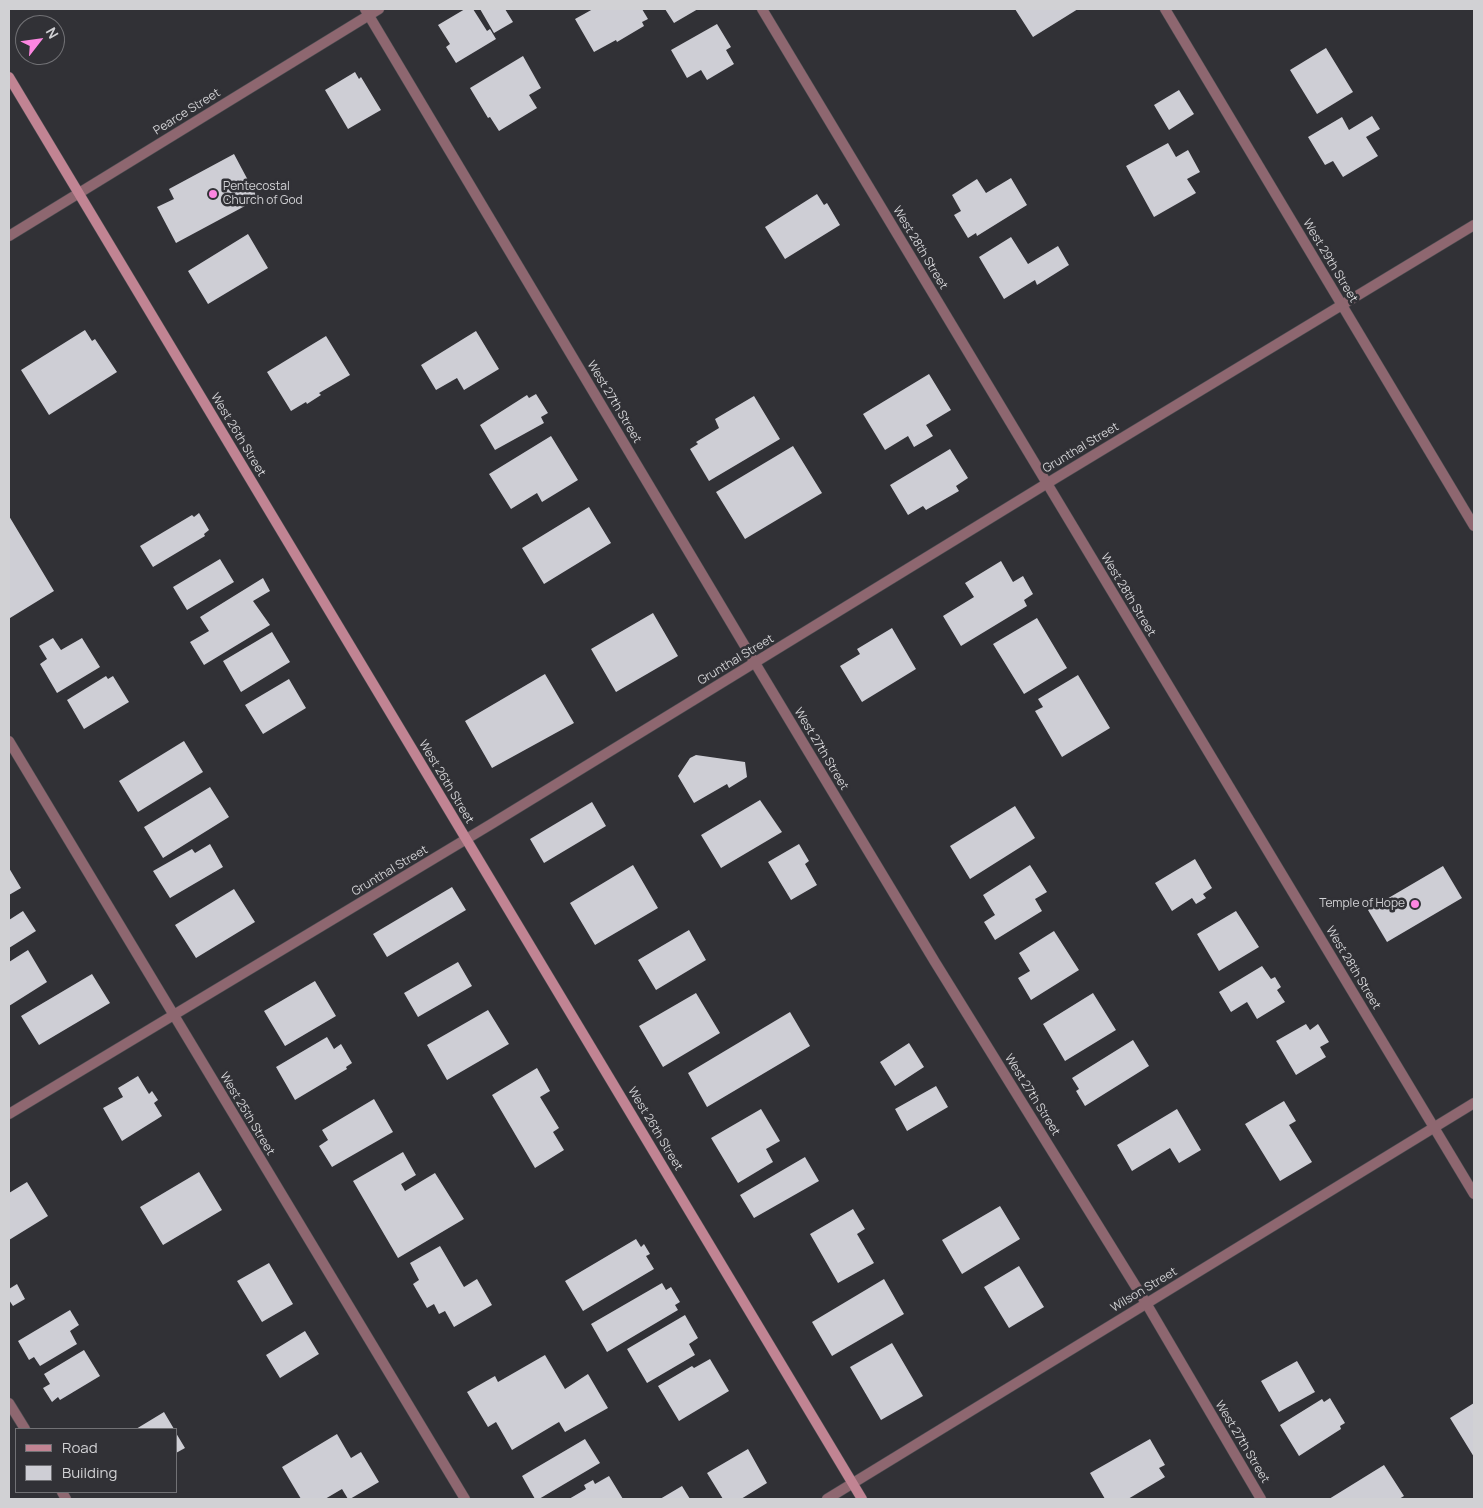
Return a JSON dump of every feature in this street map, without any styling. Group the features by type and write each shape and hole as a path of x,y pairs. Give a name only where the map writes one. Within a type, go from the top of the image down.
{"main road":[{"name":"West 26th Street","path":"9,77 862,1499"}],"street":[{"name":"Pearce Street","path":"9,236 367,12 379,9"},
{"name":"West 28th Street","path":"762,9 1474,1194"},
{"name":"West 29th Street","path":"1165,9 1474,526"},
{"name":"West 27th Street","path":"367,12 755,663 935,962 1146,1303 1262,1499"},
{"name":"Grunthal Street","path":"9,1114 466,839 1474,225"},
{"name":"West 25th Street","path":"9,741 465,1499"},
{"name":"Wilson Street","path":"827,1499 1474,1103"},
{"path":"9,1403 24,1428"}],"building":[{"path":"465,9 473,9 487,31 490,29 496,39 456,63 446,47 450,44 438,25"},
{"path":"480,9 505,9 513,22 494,33"},
{"path":"593,9 642,9 648,19 642,22 644,26 617,42 616,40 594,52 575,19"},
{"path":"665,9 698,9 674,23"},
{"path":"1015,9 1078,9 1033,37"},
{"path":"717,24 731,47 726,50 734,64 707,80 701,70 687,78 671,50"},
{"path":"1326,48 1353,92 1317,114 1290,70"},
{"path":"523,56 541,88 529,95 537,108 499,131 490,117 488,118 470,88"},
{"path":"355,72 359,79 361,77 381,110 348,129 325,90"},
{"path":"1179,90 1194,114 1169,130 1154,105"},
{"path":"1372,116 1380,129 1366,137 1378,156 1343,177 1333,161 1325,165 1308,137 1342,117 1349,130"},
{"path":"1168,143 1176,157 1188,150 1200,172 1187,179 1196,193 1154,217 1126,166"},
{"name":"Pentecostal Church of God","path":"234,154 258,199 176,243 157,207 174,199 169,189"},
{"path":"1011,178 1027,205 977,236 976,233 968,238 954,215 961,211 952,195 977,179 986,193"},
{"path":"817,194 824,205 827,203 840,225 785,259 765,227"},
{"path":"248,234 268,268 208,304 188,271"},
{"path":"1011,237 1028,264 1058,246 1069,265 1037,285 1035,280 1004,299 979,257"},
{"path":"85,330 92,341 95,339 117,372 49,415 21,370"},
{"path":"476,331 499,369 464,390 457,378 436,390 421,365"},
{"path":"326,336 350,375 319,393 321,395 307,404 306,402 291,411 267,372"},
{"path":"929,374 951,410 926,425 933,436 914,447 908,436 885,450 863,414"},
{"path":"536,394 548,413 541,417 544,423 495,450 480,425 527,395 529,398"},
{"path":"754,396 780,439 709,481 690,449 698,444 696,442 719,428 715,419"},
{"path":"551,436 578,480 542,502 537,493 511,509 489,474"},
{"path":"793,446 822,493 745,539 716,492"},
{"path":"950,449 968,478 956,486 959,491 926,510 923,506 908,515 890,485"},
{"path":"589,507 611,543 544,584 522,548"},
{"path":"199,513 209,530 204,534 205,536 153,567 140,546 192,515 194,517"},
{"path":"9,516 54,591 10,618 9,616"},
{"path":"220,559 234,582 187,610 173,587"},
{"path":"1001,561 1013,582 1023,576 1033,594 1024,600 1027,606 961,646 943,616 974,597 965,583"},
{"path":"263,578 270,591 253,601 270,625 204,665 190,642 209,631 200,617"},
{"path":"653,613 678,656 616,692 591,649"},
{"path":"1037,618 1067,668 1024,694 993,644"},
{"path":"892,628 916,669 862,702 840,666 860,654 857,649"},
{"path":"272,632 290,662 241,692 223,661"},
{"path":"53,638 61,650 82,638 100,667 57,693 40,664 47,659 39,646"},
{"path":"545,674 574,723 492,768 465,721"},
{"path":"1078,675 1110,728 1062,757 1035,711 1043,707 1038,699"},
{"path":"106,676 108,679 113,676 129,702 84,729 67,700"},
{"path":"289,679 306,708 263,734 245,705"},
{"path":"184,741 203,772 138,812 119,781"},
{"path":"696,755 745,762 747,777 729,788 727,784 694,803 678,776 690,758"},
{"path":"210,787 229,817 163,858 144,827"},
{"path":"760,800 782,832 721,868 701,835"},
{"path":"592,802 606,826 544,863 530,839"},
{"path":"1015,806 1035,838 970,879 950,846"},
{"path":"210,844 223,867 170,898 153,871 192,849 195,853"},
{"path":"799,844 809,861 805,864 817,885 791,900 768,862"},
{"path":"1195,859 1212,888 1203,894 1206,898 1196,904 1192,898 1172,911 1155,883"},
{"path":"633,865 658,908 595,945 570,903"},
{"path":"1030,865 1047,892 1035,899 1042,911 995,940 984,922 995,915 983,895"},
{"name":"Temple of Hope","path":"1443,866 1462,898 1387,942 1368,910"},
{"path":"9,868 21,888 9,895"},
{"path":"452,887 466,910 387,957 373,934"},
{"path":"234,889 255,922 196,958 175,925"},
{"path":"23,911 36,931 9,948 9,920"},
{"path":"1236,911 1259,947 1219,971 1197,934"},
{"path":"689,930 706,960 656,990 638,960"},
{"path":"1054,931 1079,970 1031,1000 1018,978 1030,971 1019,953"},
{"path":"28,950 47,982 9,1006 9,962"},
{"path":"458,962 472,986 418,1017 404,993"},
{"path":"1262,966 1271,979 1275,977 1281,987 1277,990 1285,1002 1257,1019 1247,1002 1231,1012 1219,992"},
{"path":"92,974 110,1003 39,1045 21,1016"},
{"path":"315,981 336,1016 285,1046 264,1011"},
{"path":"696,993 720,1033 663,1067 639,1026"},
{"path":"1093,993 1116,1030 1065,1061 1043,1024"},
{"path":"488,1010 509,1044 447,1080 427,1045"},
{"path":"790,1012 810,1046 707,1107 688,1073"},
{"path":"1306,1024 1310,1030 1318,1024 1329,1042 1320,1047 1326,1057 1296,1075 1276,1041"},
{"path":"327,1037 334,1049 341,1044 352,1063 346,1067 347,1069 295,1100 276,1067"},
{"path":"1133,1040 1149,1066 1085,1106 1076,1091 1079,1089 1072,1078"},
{"path":"909,1043 924,1067 895,1086 880,1062"},
{"path":"537,1068 550,1091 540,1097 559,1128 553,1132 564,1150 535,1168 492,1095"},
{"path":"138,1076 149,1094 152,1091 158,1100 154,1103 162,1116 122,1141 103,1108 123,1097 118,1088"},
{"path":"936,1086 948,1107 907,1131 895,1109"},
{"path":"374,1099 393,1132 332,1167 319,1146 328,1140 322,1130"},
{"path":"1284,1101 1296,1121 1289,1125 1312,1162 1280,1181 1245,1124"},
{"path":"761,1109 780,1141 766,1149 773,1162 738,1183 711,1138"},
{"path":"1177,1109 1201,1150 1179,1163 1170,1148 1132,1171 1117,1145"},
{"path":"403,1152 416,1175 401,1184 405,1191 435,1173 464,1219 398,1258 353,1181"},
{"path":"805,1157 819,1181 754,1218 740,1195"},
{"path":"199,1172 222,1210 163,1245 140,1207"},
{"path":"27,1182 48,1216 9,1240 9,1193"},
{"path":"1000,1206 1020,1239 962,1274 942,1240"},
{"path":"853,1209 865,1229 857,1234 874,1263 838,1283 810,1234"},
{"path":"636,1239 641,1247 644,1244 650,1254 646,1256 654,1269 583,1311 565,1281"},
{"path":"440,1246 464,1287 477,1279 492,1305 454,1327 445,1311 439,1314 434,1304 427,1308 413,1284 419,1280 410,1263"},
{"path":"269,1263 293,1304 262,1322 237,1281"},
{"path":"1019,1266 1044,1307 1009,1328 984,1287"},
{"path":"884,1279 904,1314 832,1356 812,1322"},
{"path":"662,1283 666,1290 671,1287 680,1302 675,1305 678,1310 607,1352 591,1324"},
{"path":"17,1284 25,1299 13,1306 9,1300 9,1289"},
{"path":"70,1310 79,1325 70,1331 77,1344 40,1366 34,1357 29,1360 18,1341"},
{"path":"685,1315 698,1338 689,1344 695,1355 647,1383 627,1349"},
{"path":"305,1331 319,1354 280,1378 266,1355"},
{"path":"892,1343 923,1396 881,1420 850,1367"},
{"path":"84,1350 100,1376 60,1400 58,1397 52,1402 43,1388 50,1384 44,1374"},
{"path":"545,1355 565,1389 588,1374 608,1408 565,1432 559,1422 512,1450 496,1422 488,1427 467,1392 495,1376 498,1382"},
{"path":"710,1359 729,1391 679,1421 658,1386 692,1366 694,1368"},
{"path":"1297,1361 1315,1392 1279,1412 1261,1381"},
{"path":"1330,1398 1345,1423 1340,1426 1341,1429 1299,1456 1280,1425 1322,1399 1324,1402"},
{"path":"1474,1403 1474,1457 1450,1418"},
{"path":"164,1412 173,1428 138,1428"},
{"path":"337,1434 351,1458 361,1452 379,1482 350,1499 348,1499 342,1489 325,1499 301,1499 282,1467"},
{"path":"178,1436 185,1448 178,1452"},
{"path":"585,1439 600,1463 539,1499 535,1499 522,1476"},
{"path":"1150,1439 1165,1465 1159,1468 1165,1477 1128,1499 1105,1499 1090,1473"},
{"path":"748,1449 767,1483 741,1499 723,1499 707,1473"},
{"path":"1384,1465 1404,1496 1399,1499 1329,1499"},
{"path":"609,1476 623,1499 569,1499 586,1489 584,1485 593,1480 595,1484"},
{"path":"682,1486 690,1499 660,1499"}],"place":[{"name":"Pentecostal Church of God","path":"213,194"},
{"name":"Temple of Hope","path":"1415,904"}]}
